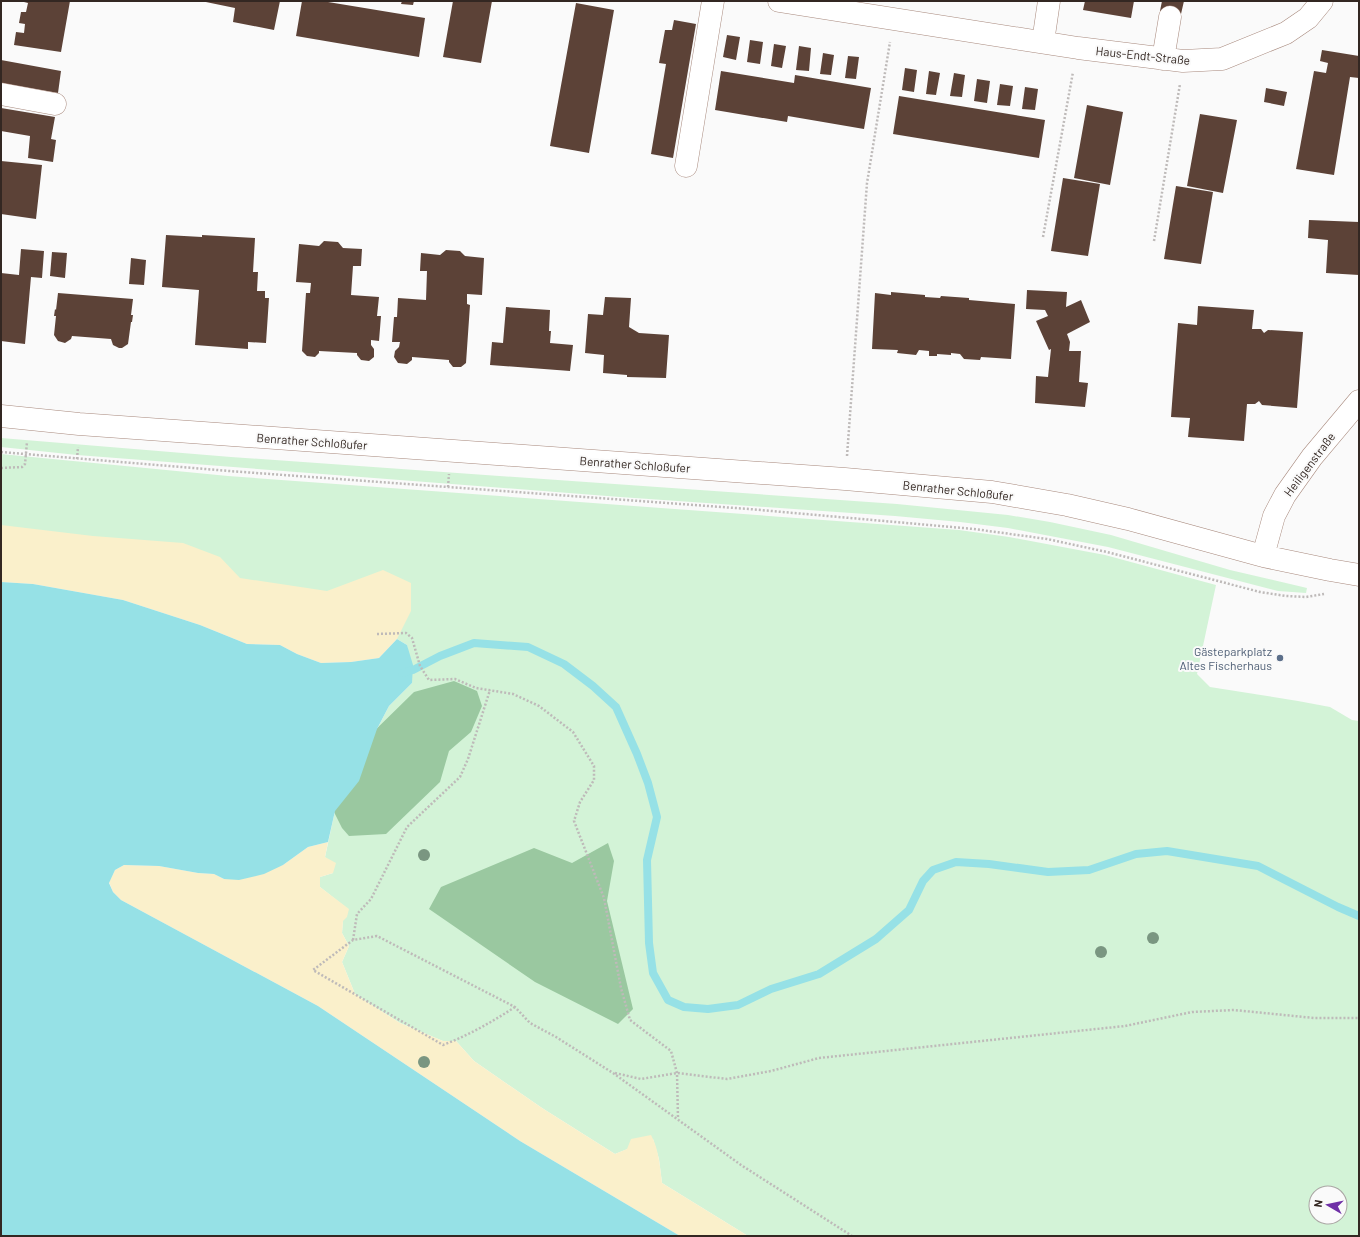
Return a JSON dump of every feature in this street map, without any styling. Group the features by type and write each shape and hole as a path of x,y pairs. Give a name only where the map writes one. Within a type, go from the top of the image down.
{"street":[{"path":"686,166 714,1"},
{"name":"Haus-Endt-Straße","path":"778,1 805,3 894,19 1078,48 1173,60 1222,59 1286,33 1308,18 1322,1"},
{"path":"1043,42 1050,1"},
{"path":"1170,17 1173,60"},
{"path":"1,94 55,104"},
{"name":"Heiligenstraße","path":"1263,556 1274,516 1284,494 1312,457 1359,401"},
{"name":"Benrather Schloßufer","path":"1,416 87,425 845,479 992,492 1067,505 1128,519 1263,556 1359,575"}],"path":[{"path":"845,479 867,183 894,19"},
{"path":"1043,237 1078,48"},
{"path":"1154,241 1173,60"},
{"path":"1,468 22,466 25,464 29,419"},
{"path":"1,452 229,471 749,509 974,529 1047,539 1092,548 1266,593 1306,597 1325,594"},
{"path":"378,634 406,633 412,638 420,666 429,680 455,679 476,688 513,694 540,706 572,732 594,766 594,780 580,802 574,821 604,898 621,988 630,1020 671,1051 676,1073 678,1120"},
{"path":"353,940 357,914 371,899 408,827 460,777 468,759 490,690"},
{"path":"515,1007 493,1022 462,1038 443,1045 313,970 353,940 377,936 515,1007 530,1023 613,1072 741,1165 852,1236"},
{"path":"613,1072 641,1079 676,1073 727,1079 771,1071 819,1058 1125,1026 1192,1012 1234,1010 1314,1018 1359,1018"}],"green space":[{"path":"1,438 231,457 897,504 1008,515 1111,535 1230,570 1307,588 1306,593 1278,591 1108,547 1008,528 960,522 77,455 1,447"},
{"path":"1,454 228,476 959,530 1009,537 1105,555 1216,585 1197,674 1210,687 1330,707 1352,720 1359,721 1359,1236 748,1236 662,1183 659,1159 653,1139 615,1154 542,1108 474,1061 456,1041 443,1041 400,1023 355,994 342,962 349,946 342,933 344,906 320,887 320,877 333,873 325,857 335,811 389,706 412,683 407,645 397,639 1,542"},
{"path":"454,681 477,691 482,706 471,732 449,751 440,782 386,834 349,836 342,828 331,806 364,741 414,692"},
{"path":"608,843 614,861 607,901 633,1009 618,1024 535,982 429,909 441,887 534,848 572,863"}],"sand":[{"path":"1,525 93,536 183,543 220,557 240,578 327,591 383,570 411,583 411,611 397,639 379,658 351,662 321,663 297,654 280,645 247,644 200,625 123,600 33,584 1,582"},
{"path":"328,842 325,857 336,863 333,873 320,877 320,887 349,909 347,917 343,921 342,933 349,946 342,962 355,994 400,1023 443,1041 456,1041 474,1061 542,1108 615,1154 627,1149 631,1139 651,1135 654,1140 660,1165 662,1183 748,1236 680,1236 520,1141 318,1006 121,900 113,892 109,882 115,870 124,865 159,866 198,873 214,874 224,879 283,865 308,847"}],"water":[{"path":"1,582 33,584 123,600 200,625 247,644 280,645 297,654 321,663 351,662 379,658 397,639 407,645 413,665 412,683 389,706 377,729 359,781 335,811 328,842 308,847 283,865 264,874 239,880 224,879 214,874 198,873 159,866 124,865 115,870 109,883 113,892 121,900 318,1006 520,1141 680,1236 1,1236"}],"building":[{"path":"20,1 70,1 61,52 14,45 16,32 24,33 25,24 19,23 21,12 26,12 28,3"},
{"path":"201,1 280,1 274,30 233,22 235,8"},
{"path":"302,1 322,1 425,18 419,57 296,36"},
{"path":"402,1 414,1 413,5 401,4"},
{"path":"453,1 492,1 481,63 443,57"},
{"path":"1085,1 1134,1 1131,18 1083,10"},
{"path":"1162,1 1184,1 1181,14 1160,11"},
{"path":"576,3 614,10 589,153 550,146"},
{"path":"674,20 696,24 673,158 651,154 666,64 659,63 665,30 672,30"},
{"path":"727,35 740,37 736,60 723,57"},
{"path":"750,40 763,42 760,64 747,62"},
{"path":"774,44 786,46 782,68 771,66"},
{"path":"799,46 811,48 809,71 796,70"},
{"path":"1322,50 1359,56 1359,78 1350,77 1334,175 1296,169 1314,71 1326,73 1328,63 1320,61"},
{"path":"823,53 834,55 831,75 820,74"},
{"path":"848,56 859,57 856,79 845,78"},
{"path":"1,60 61,71 58,93 1,83"},
{"path":"905,68 917,70 914,92 902,90"},
{"path":"721,71 794,83 795,75 871,88 864,129 788,116 787,122 715,110"},
{"path":"929,71 940,73 936,95 926,94"},
{"path":"954,73 965,75 962,97 950,96"},
{"path":"977,79 990,81 987,103 974,101"},
{"path":"1000,84 1013,86 1010,106 997,105"},
{"path":"1025,87 1038,89 1035,110 1022,109"},
{"path":"1266,88 1287,92 1284,106 1264,102"},
{"path":"899,96 1045,120 1039,158 893,134"},
{"path":"1087,105 1123,112 1110,185 1074,178"},
{"path":"1,108 55,117 51,139 56,140 53,162 28,158 30,136 1,131"},
{"path":"1200,114 1237,120 1223,193 1187,186"},
{"path":"1,161 42,165 36,219 1,214"},
{"path":"1063,178 1100,184 1088,256 1051,251"},
{"path":"1176,186 1213,192 1201,264 1164,259"},
{"path":"1309,220 1359,222 1359,275 1326,273 1328,240 1308,238"},
{"path":"166,235 202,237 202,235 255,238 253,272 258,272 257,291 265,291 265,298 269,298 266,343 248,342 248,349 195,345 199,290 162,287"},
{"path":"324,241 338,242 343,248 362,249 361,266 353,266 351,295 379,297 377,316 381,316 379,341 371,340 371,345 374,349 374,357 369,361 361,360 357,353 319,351 315,357 307,356 302,351 306,293 310,293 311,283 296,282 299,244 319,246"},
{"path":"21,249 44,251 42,278 31,277 25,344 1,341 1,273 19,275"},
{"path":"446,250 460,251 465,256 484,258 482,295 467,294 467,304 470,305 466,363 461,367 453,367 449,360 412,357 412,360 407,364 398,363 394,357 395,351 399,347 400,342 392,342 394,317 397,317 398,298 426,300 427,271 420,271 421,253 440,255"},
{"path":"52,252 67,253 65,278 50,276"},
{"path":"131,258 146,260 144,285 129,284"},
{"path":"1027,290 1067,292 1066,307 1081,300 1090,322 1067,334 1070,342 1069,351 1081,351 1079,382 1088,383 1085,407 1035,403 1036,376 1048,377 1051,349 1049,350 1036,321 1048,316 1045,310 1026,309"},
{"path":"891,292 925,295 925,297 940,298 941,296 969,298 969,300 1015,304 1011,359 981,357 980,360 964,359 960,354 951,353 951,355 937,354 937,356 929,356 929,351 919,350 916,355 897,353 898,350 872,349 875,293 891,295"},
{"path":"58,293 133,299 131,315 133,315 128,344 122,348 119,348 113,345 111,339 72,336 71,339 65,343 58,341 54,335 56,316 54,316"},
{"path":"605,297 631,298 629,327 639,333 669,335 666,378 627,377 627,375 603,373 604,355 585,353 588,314 603,315"},
{"path":"1198,306 1254,310 1252,329 1261,329 1264,333 1268,330 1303,332 1297,408 1262,405 1259,401 1255,404 1247,404 1244,441 1188,437 1190,418 1171,417 1178,323 1197,325"},
{"path":"506,307 550,310 550,343 573,345 570,371 490,365 492,342 503,343"}],"waterway":[{"path":"402,673 413,670 440,656 474,643 528,647 564,664 593,686 616,707 648,783 657,817 647,860 649,943 653,973 668,1000 684,1007 708,1009 738,1005 771,989 819,974 876,939 909,910 923,881 933,870 956,862 989,864 1048,872 1089,870 1136,854 1167,851 1258,866 1338,907 1359,916"}],"place":[{"name":"Gästeparkplatz Altes Fischerhaus","path":"1280,658"}]}
